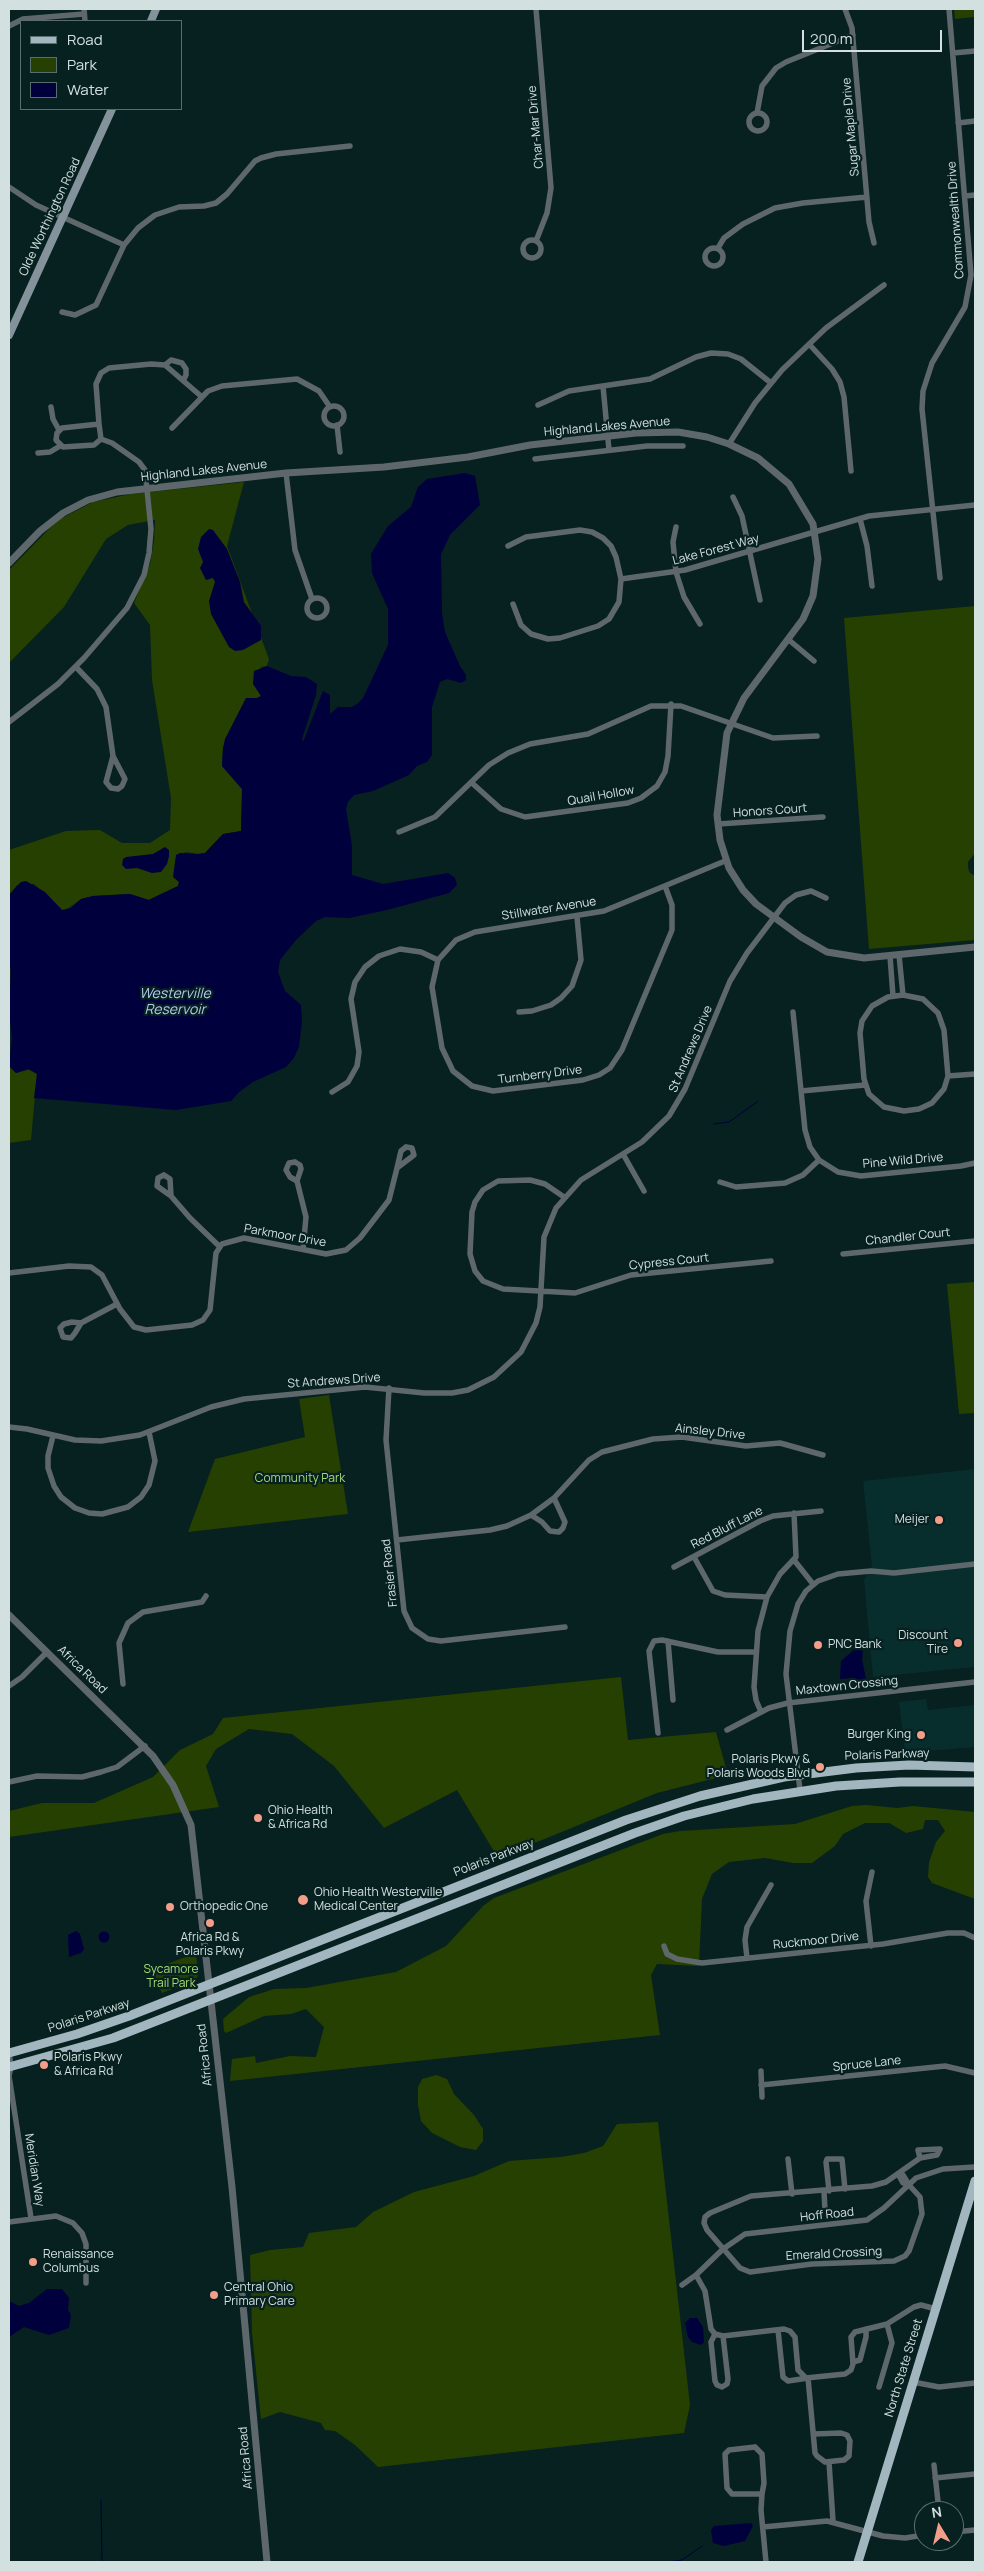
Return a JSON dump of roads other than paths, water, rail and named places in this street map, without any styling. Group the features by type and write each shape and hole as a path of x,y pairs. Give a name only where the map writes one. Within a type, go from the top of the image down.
{"main road":[{"name":"Olde Worthington Road","path":"9,335 112,110"},
{"name":"Polaris Parkway","path":"9,2053 78,2034 626,1820 700,1796 798,1775 856,1768 909,1765 975,1767"},
{"path":"10,2067 84,2048 659,1824 732,1804 800,1790 872,1783 975,1782"},
{"name":"North State Street","path":"858,2562 975,2181"}],"street":[{"name":"Char-Mar Drive","path":"536,9 551,188 547,213 536,241"},
{"name":"Sugar Maple Drive","path":"846,9 853,35 867,197 874,243"},
{"name":"Commonwealth Drive","path":"940,578 922,409 924,386 932,364 965,306 973,265 958,123 949,9"},
{"path":"21,20 84,11"},
{"path":"757,113 762,86 776,68 786,62 853,35"},
{"path":"953,53 975,51"},
{"path":"958,123 975,121"},
{"path":"62,312 75,315 96,305 124,245 138,228 155,215 179,207 204,206 216,203 228,194 255,162 261,158 276,154 350,146"},
{"path":"9,187 28,201 124,245"},
{"path":"965,196 975,195"},
{"path":"718,248 724,238 733,231 753,218 775,208 803,203 867,197"},
{"path":"729,444 771,383 809,344 845,313 884,285"},
{"path":"809,344 832,369 840,382 851,471"},
{"path":"538,405 569,391 650,379 696,357 716,353 741,360 771,383"},
{"path":"165,365 172,360 182,363 186,371 184,380"},
{"path":"101,439 96,387 102,374 116,367 151,364 165,365 202,397"},
{"path":"172,428 202,397 216,386 297,379 319,391 330,407"},
{"path":"603,386 609,450"},
{"path":"51,407 53,419 59,430 56,440 60,446"},
{"path":"330,407 337,407 343,414 342,421 337,425 329,425 324,420 324,414 330,407"},
{"path":"59,430 99,424"},
{"path":"337,425 340,452"},
{"name":"Highland Lakes Avenue","path":"9,563 40,531 75,506 111,493 286,473 384,467 468,457 530,446 608,436 678,432 707,437 729,444 758,458 785,479 802,502 815,533 818,558 816,584 809,608 789,640 744,698 731,724 723,754 718,824 726,861 743,890 773,917 811,944 827,952 852,957 890,956 975,947"},
{"path":"38,453 50,452 60,446 94,445 101,439"},
{"path":"9,722 58,684 76,667 127,608 138,589 146,568 151,542 145,470 139,462 112,443 101,439"},
{"path":"535,459 662,445 683,446"},
{"path":"286,473 295,550 312,598"},
{"path":"733,497 742,516 760,600"},
{"name":"Lake Forest Way","path":"620,579 676,572 860,519 888,513 975,504"},
{"path":"860,519 867,546 872,586"},
{"path":"676,527 673,542 676,572 684,597 700,624"},
{"path":"508,546 526,537 580,530 592,532 603,538 611,546 616,557 620,579 620,602 609,619 598,626 560,638 548,639 531,634 521,625 513,604"},
{"path":"789,640 814,661"},
{"path":"76,667 97,689 106,707 113,756 125,779 122,786 115,789 108,786 106,782 113,756"},
{"path":"399,832 435,817 498,758 518,748 588,734 641,708 671,704 698,710 731,724 773,738 817,736"},
{"name":"Quail Hollow","path":"472,782 501,809 525,817 628,803 641,798 657,786 664,772 668,756 671,704"},
{"name":"Honors Court","path":"718,824 824,817"},
{"name":"Stillwater Avenue","path":"438,960 450,945 471,933 577,917 604,911 726,861"},
{"name":"Turnberry Drive","path":"438,960 432,987 442,1048 450,1068 464,1082 476,1088 493,1091 592,1078 610,1068 622,1050 668,940 673,914 665,886"},
{"name":"St Andrews Drive","path":"9,1427 76,1440 101,1441 149,1432 211,1407 236,1400 358,1387 389,1388 424,1393 452,1393 468,1390 494,1377 513,1361 528,1342 539,1313 543,1248 547,1227 556,1208 581,1180 649,1136 673,1111 685,1089 730,981 773,917 785,903 796,894 811,891 826,898"},
{"path":"519,1012 532,1011 550,1004 561,998 572,986 581,960 577,917"},
{"path":"332,1092 348,1082 357,1066 359,1052 351,999 355,982 365,967 379,956 400,949 421,952 438,960"},
{"path":"899,955 903,995"},
{"path":"890,956 893,996"},
{"path":"903,995 926,1000 940,1016 944,1030 948,1076 944,1089 932,1103 919,1109 904,1111 888,1109 878,1103 865,1085 860,1033 862,1021 874,1004 893,996 903,995"},
{"path":"720,1182 736,1187 785,1183 803,1175 819,1160 810,1147 806,1134 793,1012"},
{"path":"948,1076 975,1074"},
{"path":"802,1091 865,1085"},
{"path":"623,1154 644,1190"},
{"name":"Pine Wild Drive","path":"819,1160 838,1172 861,1176 975,1163"},
{"name":"Parkmoor Drive","path":"219,1246 229,1240 244,1238 326,1254 336,1253 355,1242 389,1200 398,1168"},
{"name":"Cypress Court","path":"564,1197 542,1182 506,1180 486,1188 474,1206 470,1254 472,1265 479,1276 489,1285 502,1290 574,1293 631,1275 771,1261"},
{"path":"297,1181 306,1217 303,1249"},
{"path":"9,1272 70,1266 91,1267 102,1275 128,1321 140,1329 188,1326 198,1323 207,1315 211,1307 216,1252 219,1246 172,1196"},
{"name":"Chandler Court","path":"843,1254 975,1241"},
{"path":"81,1323 117,1304"},
{"name":"Frasier Road","path":"389,1388 386,1440 406,1616 412,1628 423,1636 434,1640 447,1641 565,1627"},
{"path":"53,1436 48,1456 48,1468 54,1486 62,1497 75,1508 89,1513 102,1514 128,1508 141,1497 149,1485 155,1461 149,1432"},
{"name":"Ainsley Drive","path":"396,1540 490,1530 507,1526 531,1515 554,1498 577,1471 596,1456 653,1439 682,1437 746,1446 780,1442 823,1455"},
{"path":"531,1515 542,1522 550,1531 560,1531 565,1526 564,1518 554,1498"},
{"name":"Red Bluff Lane","path":"674,1567 772,1516 821,1511"},
{"path":"762,1712 756,1700 754,1687 755,1652 767,1597 780,1574 797,1555 794,1513"},
{"path":"694,1557 713,1591 724,1595 767,1597"},
{"path":"794,1560 813,1584"},
{"path":"800,1790 786,1674 790,1631 798,1604 813,1584 838,1574 894,1573 975,1564"},
{"path":"123,1684 119,1643 128,1623 143,1612 202,1602 206,1596"},
{"name":"Africa Road","path":"9,1615 145,1746 173,1785 191,1825 232,2187 267,2562"},
{"path":"658,1734 649,1651 654,1641 668,1641 718,1652 755,1652"},
{"path":"668,1641 673,1700"},
{"path":"9,1686 22,1677 47,1652"},
{"name":"Maxtown Crossing","path":"727,1730 762,1712 788,1703 975,1682"},
{"path":"9,1782 37,1776 82,1776 101,1772 117,1767 145,1746"},
{"path":"871,1946 866,1901 872,1872"},
{"path":"747,1958 744,1940 747,1927 771,1885"},
{"name":"Ruckmoor Drive","path":"664,1946 669,1955 691,1963 871,1946 952,1933 964,1933 975,1938"},
{"name":"Meridian Way","path":"9,2053 9,2076 31,2218"},
{"name":"Spruce Lane","path":"761,2085 944,2066 975,2074"},
{"path":"761,2072 762,2096"},
{"name":"Meridian Way","path":"9,2102 16,2124"},
{"path":"788,2159 792,2194 872,2186 886,2182 920,2158"},
{"path":"825,2211 826,2162 828,2159 842,2159 845,2189"},
{"name":"Hoff Road","path":"682,2285 696,2275 723,2249 745,2234 867,2220 884,2208 916,2178 930,2172 975,2167"},
{"name":"Emerald Crossing","path":"792,2194 768,2193 751,2196 710,2213 704,2223 740,2268 750,2272 812,2264 900,2260 909,2251 922,2214 920,2198 909,2184 903,2184 898,2174"},
{"path":"9,2222 61,2216 78,2227 86,2244 86,2283"},
{"path":"696,2275 705,2291 711,2329 714,2334 723,2336 787,2330 793,2334 798,2370 802,2376 808,2378"},
{"path":"778,2330 783,2377 788,2381 844,2374 850,2370 853,2362 851,2337 855,2332 887,2324 914,2307 921,2305 936,2309"},
{"path":"879,2387 892,2343 887,2324"},
{"path":"853,2362 860,2360 866,2337 866,2329"},
{"path":"714,2334 711,2342 715,2381 717,2385 722,2387 727,2384 728,2379 723,2336"},
{"path":"808,2378 814,2434 817,2456 821,2461 829,2462 844,2460 849,2456 851,2450 849,2438 841,2433 814,2434"},
{"path":"913,2382 939,2387 975,2383"},
{"path":"762,2494 730,2492 724,2457 727,2451 754,2447 760,2450 764,2483 760,2506 766,2562"},
{"path":"829,2462 833,2521"},
{"path":"934,2465 938,2501"},
{"path":"936,2478 975,2474"},
{"path":"763,2527 833,2521 896,2538 914,2536"}],"water":[{"name":"Westerville Reservoir","path":"465,473 475,476 480,505 450,535 441,554 442,613 445,632 466,675 466,680 461,683 447,679 440,682 432,707 432,755 427,762 417,766 409,775 373,791 354,795 348,802 346,809 352,846 352,875 383,884 448,873 455,878 457,885 449,893 387,910 349,918 325,917 316,921 296,940 280,960 278,972 285,991 301,1005 302,1021 299,1047 294,1058 286,1067 253,1082 239,1092 231,1101 176,1110 34,1098 37,1074 28,1069 16,1073 9,1066 12,1038 9,1011 11,971 9,962 9,895 21,882 26,881 45,892 62,910 71,908 81,899 93,896 130,894 149,900 178,886 179,882 173,877 176,855 180,853 205,853 223,834 241,831 242,789 222,766 223,748 225,739 246,698 261,696 253,684 254,671 267,666 291,676 306,677 317,684 316,695 302,739 303,742 323,691 330,695 330,714 338,707 352,707 357,704 363,698 388,645 388,609 372,573 371,554 388,526 411,507 418,487 427,479"},
{"path":"209,529 213,530 227,549 240,582 244,602 261,626 261,640 243,650 235,651 229,647 211,614 209,601 215,582 213,578 206,580 200,568 203,562 198,549 201,537"},
{"path":"165,847 169,850 169,856 167,864 161,872 152,873 137,868 126,869 122,865 123,859 126,857 153,854"},
{"path":"856,1648 863,1651 862,1659 866,1679 861,1681 852,1678 840,1679 841,1661"},
{"path":"76,1931 80,1934 84,1949 81,1953 69,1957 68,1935"},
{"path":"104,1931 110,1937 104,1943 98,1937"},
{"path":"47,2289 62,2289 69,2298 68,2310 71,2315 69,2328 49,2335 24,2327 9,2337 9,2301 19,2306 29,2303"},
{"path":"690,2318 697,2318 703,2327 704,2342 701,2345 692,2342 688,2337 685,2323"},
{"path":"751,2523 753,2526 745,2541 724,2546 713,2543 711,2530 714,2526"}],"waterway":[{"path":"714,1124 729,1122 757,1102"},
{"path":"101,2500 102,2562"},
{"path":"668,2562 682,2560 702,2546"}],"place":[{"name":"Meijer","path":"939,1520"},
{"name":"Discount Tire","path":"958,1643"},
{"name":"PNC Bank","path":"818,1645"},
{"name":"Burger King","path":"921,1735"},
{"name":"Polaris Pkwy & Polaris Woods Blvd","path":"820,1767"},
{"name":"Ohio Health & Africa Rd","path":"258,1818"},
{"name":"Ohio Health Westerville Medical Center","path":"303,1900"},
{"name":"Orthopedic One","path":"170,1907"},
{"name":"Africa Rd & Polaris Pkwy","path":"210,1923"},
{"name":"Polaris Pkwy & Africa Rd","path":"44,2065"},
{"name":"Renaissance Columbus","path":"33,2262"},
{"name":"Central Ohio Primary Care","path":"214,2295"}],"park label":[{"name":"Community Park","path":"300,1479"},
{"name":"Sycamore Trail Park","path":"171,1977"}]}
